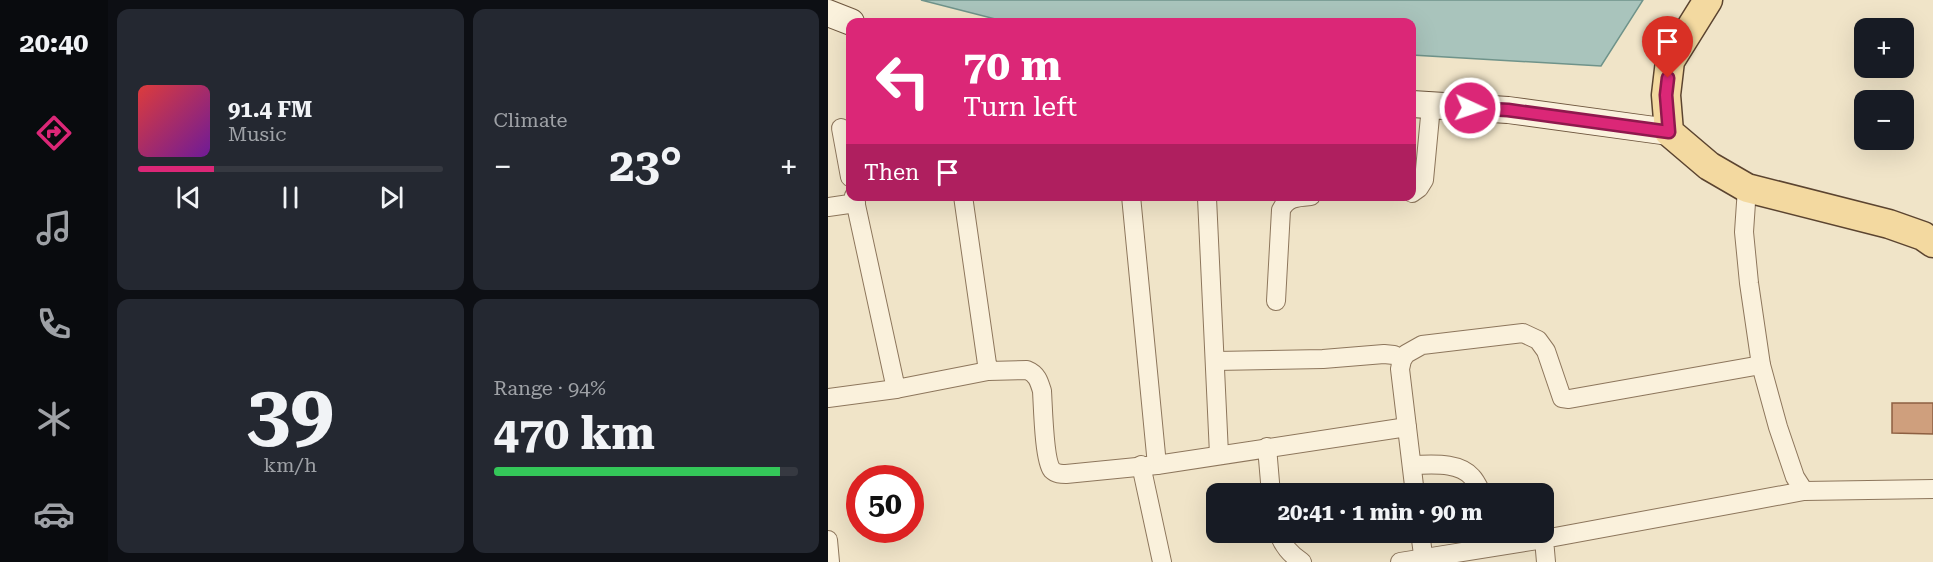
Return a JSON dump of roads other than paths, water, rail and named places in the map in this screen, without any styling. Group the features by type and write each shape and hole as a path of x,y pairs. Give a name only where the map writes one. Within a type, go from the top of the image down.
{"main road":[{"path":"1669,132 1666,95 1670,61 1708,0"},
{"path":"828,13 846,20"},
{"path":"1421,105 1508,110 1669,132 1709,166 1747,188 1889,224 1923,236 1933,243"}],"street":[{"path":"1416,191 1424,180 1421,105"},
{"path":"841,129 846,156"},
{"path":"1747,188 1744,232 1761,365 1795,477 1804,491"},
{"path":"828,207 851,201"},
{"path":"855,201 896,388"},
{"path":"964,201 988,371"},
{"path":"1131,201 1149,465 1162,562"},
{"path":"1207,201 1219,454"},
{"path":"1276,302 1281,210 1288,201"},
{"path":"1414,483 1400,369 1401,360 1412,349 1422,345 1523,333 1539,339 1546,351 1562,398 1569,399 1761,365"},
{"path":"1215,361 1323,359 1384,354 1394,355 1401,360"},
{"path":"828,398 988,371 1027,370 1039,380 1042,391 1047,454 1052,470 1058,474 1149,465 1407,427"},
{"path":"1267,447 1270,483"},
{"path":"1412,465 1445,465 1463,470 1476,483"},
{"path":"1554,537 1804,491 1933,489"},
{"path":"828,540 830,562"},
{"path":"1282,543 1291,555 1302,562"},
{"path":"1421,543 1423,560"},
{"path":"1400,562 1423,560 1489,543"},
{"path":"1544,543 1546,562"}],"water":[{"path":"921,0 1643,0 1601,66 1416,55 1416,18 991,18"}]}
